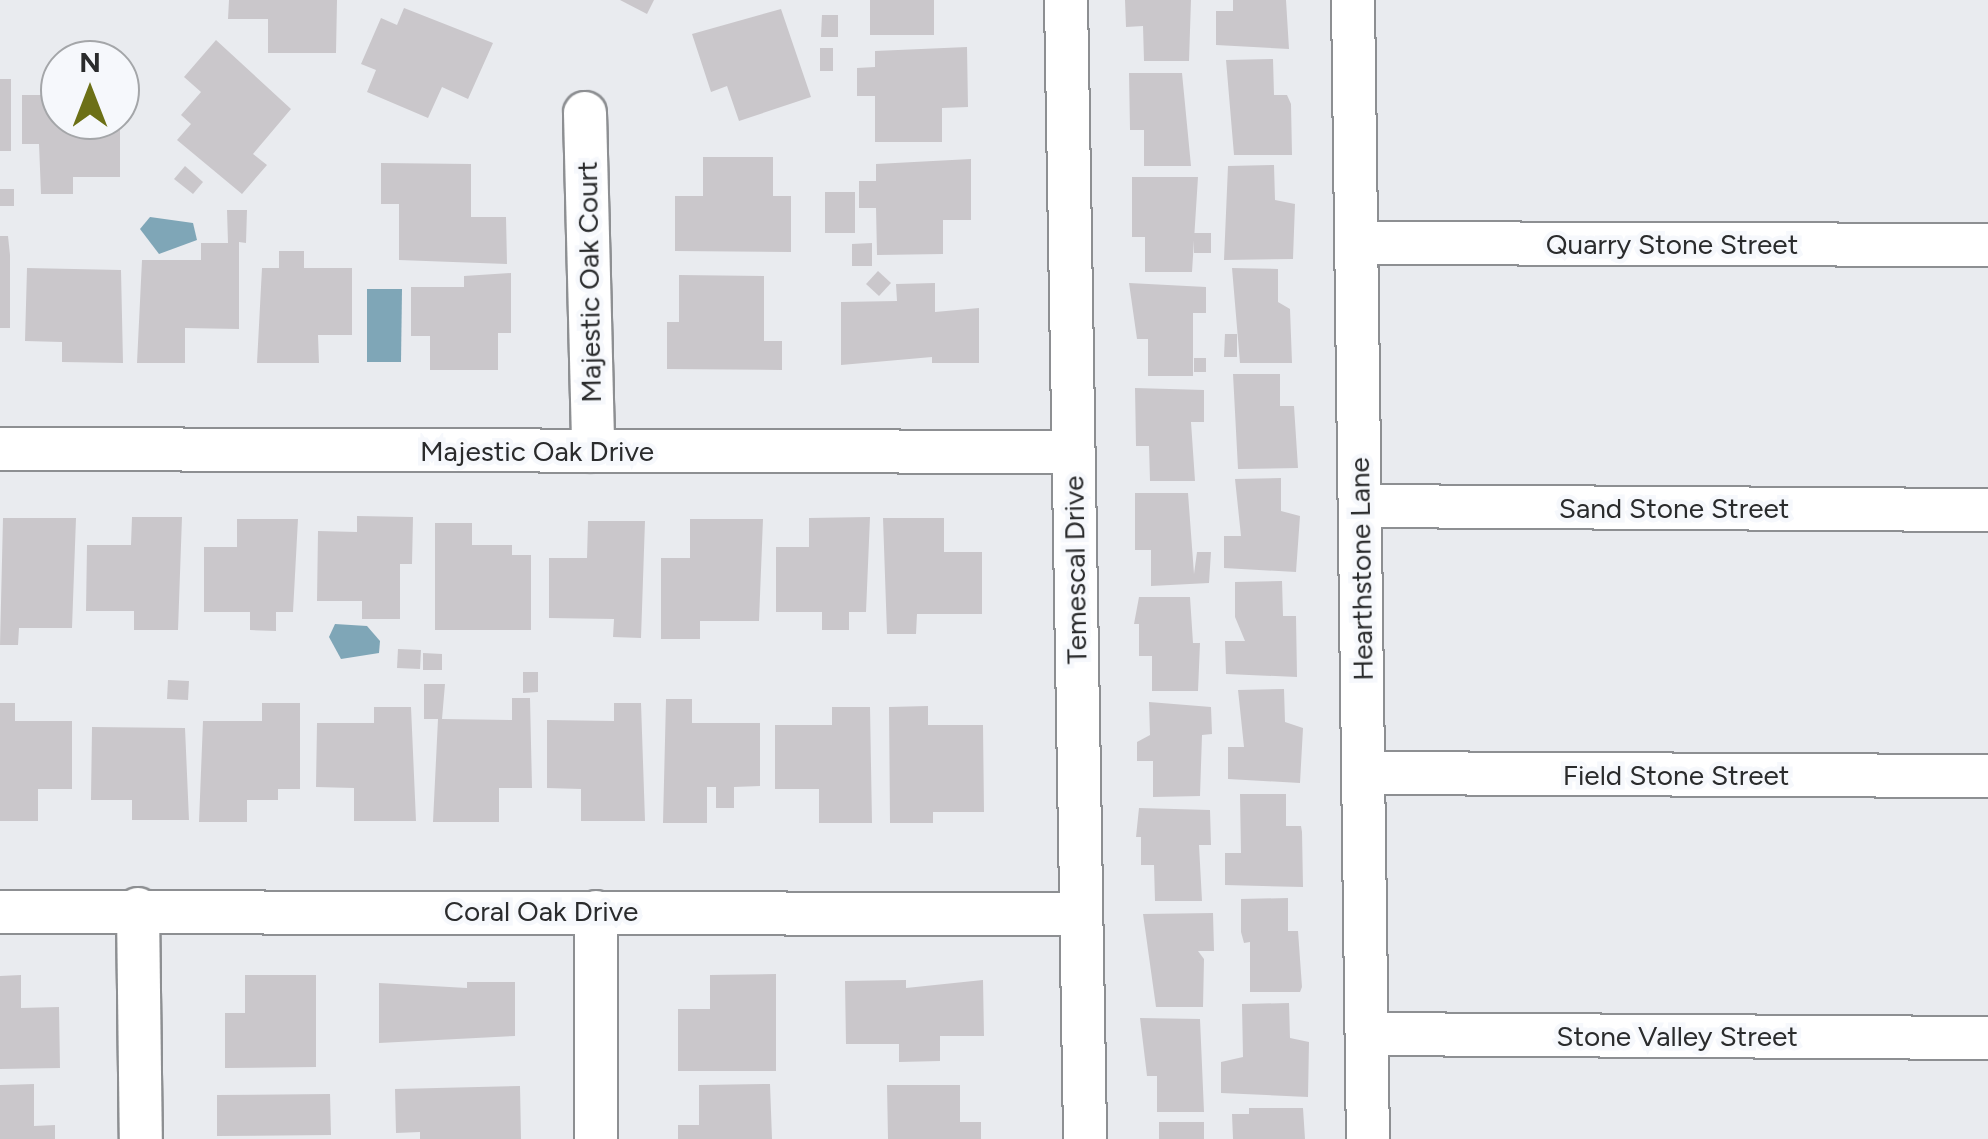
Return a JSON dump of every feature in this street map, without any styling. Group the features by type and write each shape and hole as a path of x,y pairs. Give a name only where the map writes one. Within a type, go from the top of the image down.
{"street":[{"name":"Temescal Drive","path":"1066,0 1085,1139"},
{"name":"Hearthstone Lane","path":"1353,0 1368,1139"},
{"name":"Majestic Oak Court","path":"585,113 593,451"},
{"name":"Quarry Stone Street","path":"1357,242 1988,245"},
{"name":"Majestic Oak Drive","path":"0,449 1073,452"},
{"name":"Sand Stone Street","path":"1360,506 1988,510"},
{"name":"Field Stone Street","path":"1364,773 1988,776"},
{"name":"Coral Oak Drive","path":"0,912 138,908 1081,914"},
{"path":"138,908 141,1139"},
{"path":"596,912 596,1139"},
{"name":"Stone Valley Street","path":"1367,1034 1988,1038"}],"water":[{"path":"150,217 193,223 197,240 159,254 140,229"},
{"path":"367,289 402,289 401,362 367,362"},
{"path":"335,624 367,626 380,641 379,653 341,659 329,637"}],"building":[{"path":"229,0 337,0 336,53 268,53 268,19 228,19"},
{"path":"620,0 654,0 647,14"},
{"path":"870,0 934,0 934,35 870,35"},
{"path":"1125,0 1191,0 1189,61 1144,61 1143,26 1126,27"},
{"path":"1233,0 1286,0 1289,49 1216,45 1216,11 1233,11"},
{"path":"404,8 493,43 468,99 442,87 428,118 367,92 376,70 361,64 381,18 397,25"},
{"path":"781,9 811,97 739,121 727,86 711,92 692,34"},
{"path":"822,15 838,15 838,37 821,37"},
{"path":"216,40 291,109 253,154 267,165 242,194 177,140 191,124 181,115 201,92 184,77"},
{"path":"967,47 968,107 942,108 942,142 875,142 875,96 857,96 857,68 875,67 875,51"},
{"path":"820,48 833,48 833,71 820,71"},
{"path":"1273,59 1274,95 1287,95 1291,104 1292,155 1234,155 1226,60"},
{"path":"1129,73 1182,73 1191,166 1144,166 1144,130 1130,130"},
{"path":"0,79 11,79 11,151 0,151"},
{"path":"22,95 40,95 40,140 120,140 120,177 73,177 73,194 41,194 39,144 22,144"},
{"path":"703,157 773,157 773,196 791,196 791,252 675,251 675,196 703,196"},
{"path":"971,159 971,220 943,220 943,254 877,255 876,208 859,208 859,181 876,181 876,164"},
{"path":"381,163 471,164 471,217 506,217 507,264 399,260 399,204 381,204"},
{"path":"1274,165 1275,200 1295,204 1293,259 1224,260 1228,166"},
{"path":"185,166 203,182 193,194 174,179"},
{"path":"1132,177 1198,177 1192,272 1145,272 1145,237 1132,237"},
{"path":"0,189 14,189 14,206 0,206"},
{"path":"825,192 855,192 855,233 825,233"},
{"path":"227,210 247,210 246,243 239,242 239,329 185,328 185,363 137,363 142,260 201,260 201,243 228,243"},
{"path":"1194,233 1211,233 1211,253 1194,253"},
{"path":"0,236 8,236 10,328 0,328"},
{"path":"872,243 872,266 852,266 852,244"},
{"path":"279,251 304,251 304,268 352,268 352,335 318,335 319,363 257,363 262,268 279,268"},
{"path":"27,268 121,270 123,363 62,362 62,342 25,341"},
{"path":"1232,268 1278,269 1278,302 1290,309 1292,363 1240,363"},
{"path":"878,271 891,283 879,296 866,284"},
{"path":"511,273 511,333 498,333 498,370 430,370 430,336 411,336 411,287 464,287 464,276"},
{"path":"679,275 764,276 764,341 782,341 782,370 667,369 667,322 679,322"},
{"path":"935,283 935,312 979,308 979,363 932,363 932,357 841,365 841,302 897,301 896,284"},
{"path":"1129,283 1206,287 1206,313 1193,313 1193,376 1148,376 1148,339 1137,339"},
{"path":"1225,334 1237,334 1237,357 1224,357"},
{"path":"1194,358 1206,358 1206,372 1194,372"},
{"path":"1233,374 1280,374 1280,406 1294,406 1298,468 1238,469"},
{"path":"1135,388 1204,390 1204,422 1191,422 1195,481 1150,481 1149,446 1136,446"},
{"path":"1281,478 1281,511 1300,516 1296,572 1224,568 1224,536 1241,536 1235,479"},
{"path":"1135,493 1188,493 1194,574 1197,552 1211,552 1209,583 1151,586 1151,550 1135,550"},
{"path":"357,516 413,517 412,564 400,564 400,619 362,619 362,601 317,601 318,531 357,532"},
{"path":"132,517 182,517 178,630 134,630 134,611 86,611 87,545 131,545"},
{"path":"870,517 866,612 849,612 849,630 822,630 822,612 776,612 776,547 809,547 809,518"},
{"path":"3,518 76,518 72,628 19,628 18,645 0,645"},
{"path":"883,518 944,518 944,552 982,552 982,614 917,614 916,634 887,634"},
{"path":"237,519 298,519 293,612 276,612 276,631 250,630 250,612 204,612 204,547 237,547"},
{"path":"690,519 763,519 759,621 700,621 700,639 661,639 661,558 690,558"},
{"path":"588,521 645,521 641,638 613,637 614,619 549,618 549,558 587,558"},
{"path":"435,523 472,523 472,545 512,545 512,555 531,555 531,630 435,630"},
{"path":"1282,581 1283,616 1296,616 1297,677 1226,674 1225,641 1245,641 1235,617 1235,582"},
{"path":"1139,597 1190,597 1193,643 1200,643 1198,691 1152,691 1152,656 1139,656 1139,624 1134,624"},
{"path":"398,649 421,650 420,669 397,668"},
{"path":"423,653 442,654 442,670 423,670"},
{"path":"523,672 538,672 538,692 523,693"},
{"path":"168,680 189,681 188,700 167,699"},
{"path":"424,684 445,684 442,719 512,720 512,698 530,698 532,788 499,788 499,822 433,822 438,719 424,719"},
{"path":"1284,689 1285,722 1303,728 1300,783 1228,779 1228,747 1244,747 1238,690"},
{"path":"666,699 692,699 692,723 760,723 760,786 734,787 734,808 716,808 716,787 707,787 707,823 663,823"},
{"path":"1149,702 1211,707 1212,734 1202,735 1200,796 1153,797 1153,761 1137,761 1137,742 1150,735"},
{"path":"0,703 15,703 15,721 72,721 72,789 38,789 38,821 0,821"},
{"path":"262,703 300,703 300,789 278,789 278,800 247,800 247,822 199,822 203,721 262,721"},
{"path":"614,703 641,703 645,821 581,821 581,789 547,788 547,720 614,721"},
{"path":"928,706 928,725 983,725 984,812 933,812 933,823 890,823 889,707"},
{"path":"374,707 411,707 416,821 354,821 354,788 316,787 317,723 374,723"},
{"path":"832,707 870,707 872,823 819,823 819,789 775,789 775,725 832,725"},
{"path":"92,727 185,728 189,820 132,820 132,800 91,800"},
{"path":"1240,794 1286,794 1286,826 1301,826 1303,887 1225,885 1225,853 1241,853"},
{"path":"1139,808 1210,810 1211,845 1199,845 1202,901 1155,901 1154,865 1141,865 1141,837 1136,837"},
{"path":"1288,898 1288,931 1298,931 1300,992 1250,992 1250,942 1244,943 1241,932 1241,899"},
{"path":"1213,913 1214,951 1198,951 1204,959 1203,1007 1156,1007 1143,914"},
{"path":"776,974 776,1071 678,1071 678,1009 710,1009 710,975"},
{"path":"21,975 21,1008 59,1007 60,1068 0,1069 0,976"},
{"path":"245,975 316,975 316,1067 225,1068 225,1013 245,1013"},
{"path":"906,980 906,988 983,980 984,1036 940,1036 940,1061 899,1062 899,1044 846,1044 845,981"},
{"path":"467,982 515,982 515,1036 379,1043 379,983 467,988"},
{"path":"1289,1003 1290,1038 1309,1042 1308,1097 1221,1093 1221,1062 1243,1057 1242,1004"},
{"path":"1140,1018 1200,1019 1204,1112 1157,1112 1157,1076 1147,1076"},
{"path":"34,1084 34,1126 55,1125 55,1139 0,1139 0,1085"},
{"path":"770,1084 772,1139 678,1139 678,1125 699,1125 699,1085"},
{"path":"887,1085 960,1085 960,1122 981,1122 981,1139 888,1139"},
{"path":"520,1086 521,1139 420,1139 420,1132 396,1133 395,1089"},
{"path":"330,1094 331,1135 217,1136 217,1095"},
{"path":"1249,1108 1303,1108 1305,1139 1233,1139 1232,1114 1249,1114"},
{"path":"1159,1122 1204,1122 1204,1139 1159,1139"}]}
